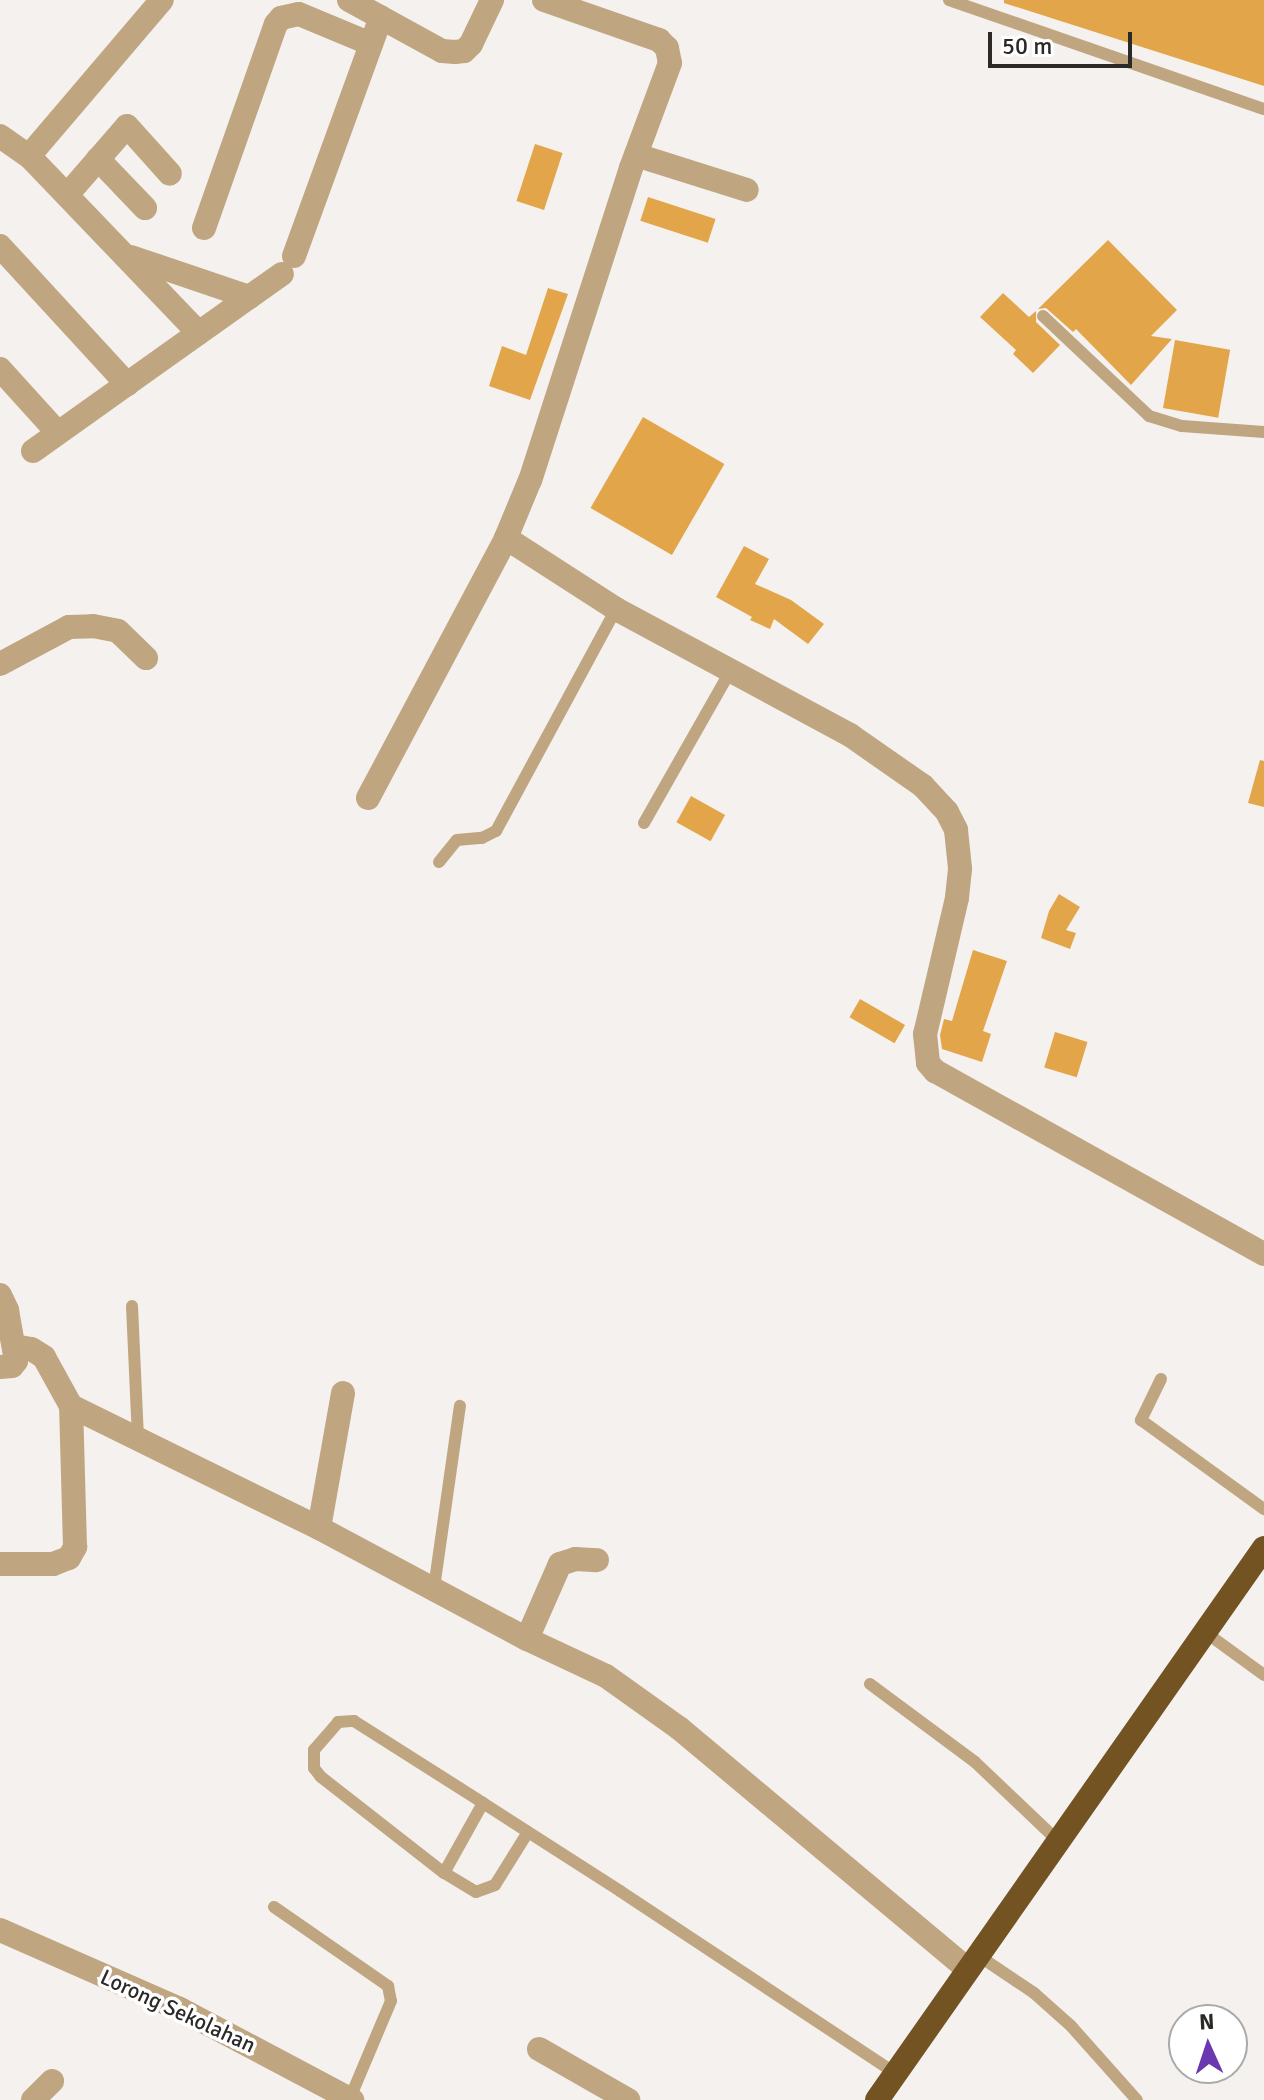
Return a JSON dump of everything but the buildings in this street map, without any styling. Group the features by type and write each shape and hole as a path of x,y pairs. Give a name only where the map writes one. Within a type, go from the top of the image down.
{"highway":[{"path":"877,2100 893,2072 1264,1548"}],"street":[{"path":"29,156 162,0"},
{"path":"349,0 442,51 455,52 464,51 471,44 492,0"},
{"path":"368,798 506,538 530,480 636,155 670,63 667,48 659,40 544,0"},
{"path":"204,228 276,24 289,14 299,14 371,44"},
{"path":"33,451 249,297 288,265 381,17"},
{"path":"67,195 127,126 170,174"},
{"path":"0,136 29,156 199,333"},
{"path":"636,155 747,190"},
{"path":"98,159 145,208"},
{"path":"0,246 127,384"},
{"path":"125,254 249,297"},
{"path":"0,369 58,433"},
{"path":"506,538 616,609 850,735 923,786 947,812 956,830 960,869 957,898 925,1034 928,1063 935,1071 1264,1254"},
{"path":"0,664 69,627 93,626 118,631 146,658"},
{"path":"0,1295 7,1310 15,1365 0,1367"},
{"path":"0,1564 53,1564 74,1552 71,1406 44,1357 31,1349 14,1346"},
{"path":"319,1528 343,1393"},
{"path":"71,1406 319,1528 527,1639 606,1676 679,1728 971,1961"},
{"path":"527,1639 560,1564 575,1559 597,1560"},
{"name":"Lorong Sekolahan","path":"0,1930 180,2009 351,2099"},
{"path":"539,2049 628,2100"},
{"path":"33,2100 52,2081"}],"lane":[{"path":"949,0 1264,109"},
{"path":"1043,316 1149,416 1182,426 1264,432"},
{"path":"439,862 457,840 482,838 496,831 616,609"},
{"path":"644,823 731,670"},
{"path":"132,1306 138,1438"},
{"path":"1161,1379 1141,1420 1264,1509"},
{"path":"434,1588 460,1406"},
{"path":"1205,1632 1264,1675"},
{"path":"870,1684 975,1762 1057,1840"},
{"path":"528,1832 490,1889 476,1892 444,1873 321,1777 314,1768 314,1750 338,1722 354,1721 528,1832 893,2072"},
{"path":"444,1873 483,1803"},
{"path":"274,1907 388,1986 391,2001 351,2099"},
{"path":"971,1961 1034,1993 1071,2026 1137,2100"}]}
